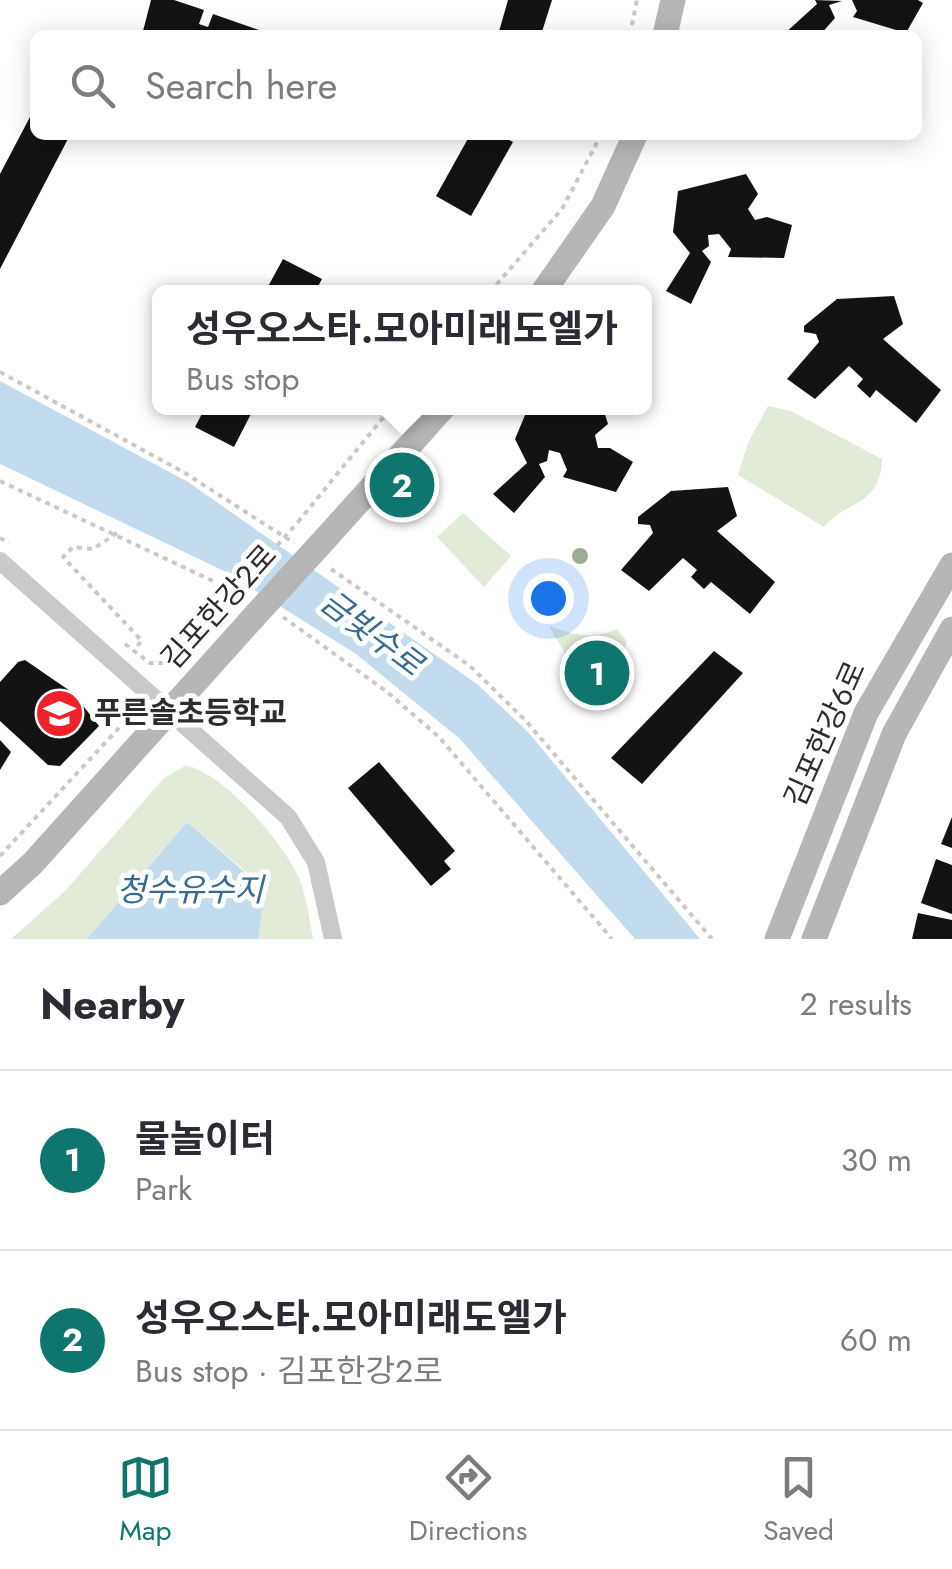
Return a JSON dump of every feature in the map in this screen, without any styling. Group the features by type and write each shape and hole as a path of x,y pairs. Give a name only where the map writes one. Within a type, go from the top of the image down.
{"street":[{"path":"666,30 674,0"},
{"path":"549,285 604,206 633,140"},
{"name":"김포한강2로","path":"0,892 33,862 169,710 250,609 315,549 437,415"},
{"path":"0,561 268,796 303,836 326,894 333,939"},
{"name":"김포한강6로","path":"777,939 866,713 952,566"},
{"path":"814,939 894,734 952,628"}],"path":[{"path":"631,30 637,0"},
{"path":"496,285 562,209 598,140"},
{"path":"0,372 315,549 470,666 526,721 712,939"},
{"path":"120,640 150,663 167,663 298,522 385,415"},
{"path":"0,481 117,533 250,609"},
{"path":"117,533 92,549 73,547 63,558 142,640 133,650"},
{"path":"0,538 9,544"},
{"path":"282,616 386,691 439,737 612,939"},
{"path":"0,856 118,729 126,711 120,693"}],"green space":[{"path":"768,406 791,411 882,459 876,486 824,527 738,475 748,443"},
{"path":"463,513 511,556 484,587 437,537"},
{"path":"549,626 583,635 617,629 627,642 603,705 595,704"},
{"path":"185,766 200,770 233,794 280,847 302,886 313,939 258,939 263,902 245,871 187,822 87,939 11,939 65,891 164,778"}],"water":[{"name":"금빛수로","path":"0,381 188,482 477,684 528,732 700,939 635,939 460,739 356,654 224,571 0,464"},
{"name":"청수유수지","path":"187,822 255,881 263,902 258,939 87,939"}],"building":[{"path":"151,0 174,0 204,10 199,24 208,27 213,14 259,30 143,30"},
{"path":"508,0 552,0 543,30 499,30"},
{"path":"815,0 842,1 829,5 835,18 824,30 788,30 817,4"},
{"path":"852,0 923,3 908,30 853,17 857,11"},
{"path":"30,117 30,140 67,140 0,269 0,174"},
{"path":"467,140 513,142 471,216 436,196"},
{"path":"746,174 758,194 748,209 755,220 767,217 792,225 784,258 728,257 731,249 719,234 708,235 709,246 702,251 711,262 691,304 666,291 690,253 673,232 678,191"},
{"path":"283,259 322,279 319,285 269,285"},
{"path":"894,296 903,324 883,339 941,390 916,423 876,390 870,398 857,386 863,379 849,366 815,399 787,379 819,342 816,334 804,332 804,326 837,299"},
{"path":"201,415 250,415 234,447 195,427"},
{"path":"525,415 605,415 608,424 595,435 598,448 610,448 633,462 616,492 563,477 567,470 560,453 549,450 547,461 539,464 545,477 514,513 493,494 527,463 515,439"},
{"path":"728,487 737,516 717,531 775,582 750,614 711,582 704,589 691,577 697,570 683,558 649,591 621,570 653,533 650,525 638,524 638,517 671,491"},
{"path":"714,651 743,673 642,784 611,758"},
{"path":"25,660 73,693 99,726 60,766 48,765 0,721 0,682 18,662"},
{"path":"0,740 11,752 0,770"},
{"path":"379,762 455,851 444,861 451,869 431,886 348,788"},
{"path":"952,817 952,848 941,844"},
{"path":"936,859 952,865 952,914 921,903"},
{"path":"918,913 952,920 952,939 912,939"}],"place":[{"name":"성우오스타.모아미래도엘가","path":"402,485"},
{"name":"물놀이터","path":"597,673"},
{"name":"푸른솔초등학교","path":"59,713"}]}
